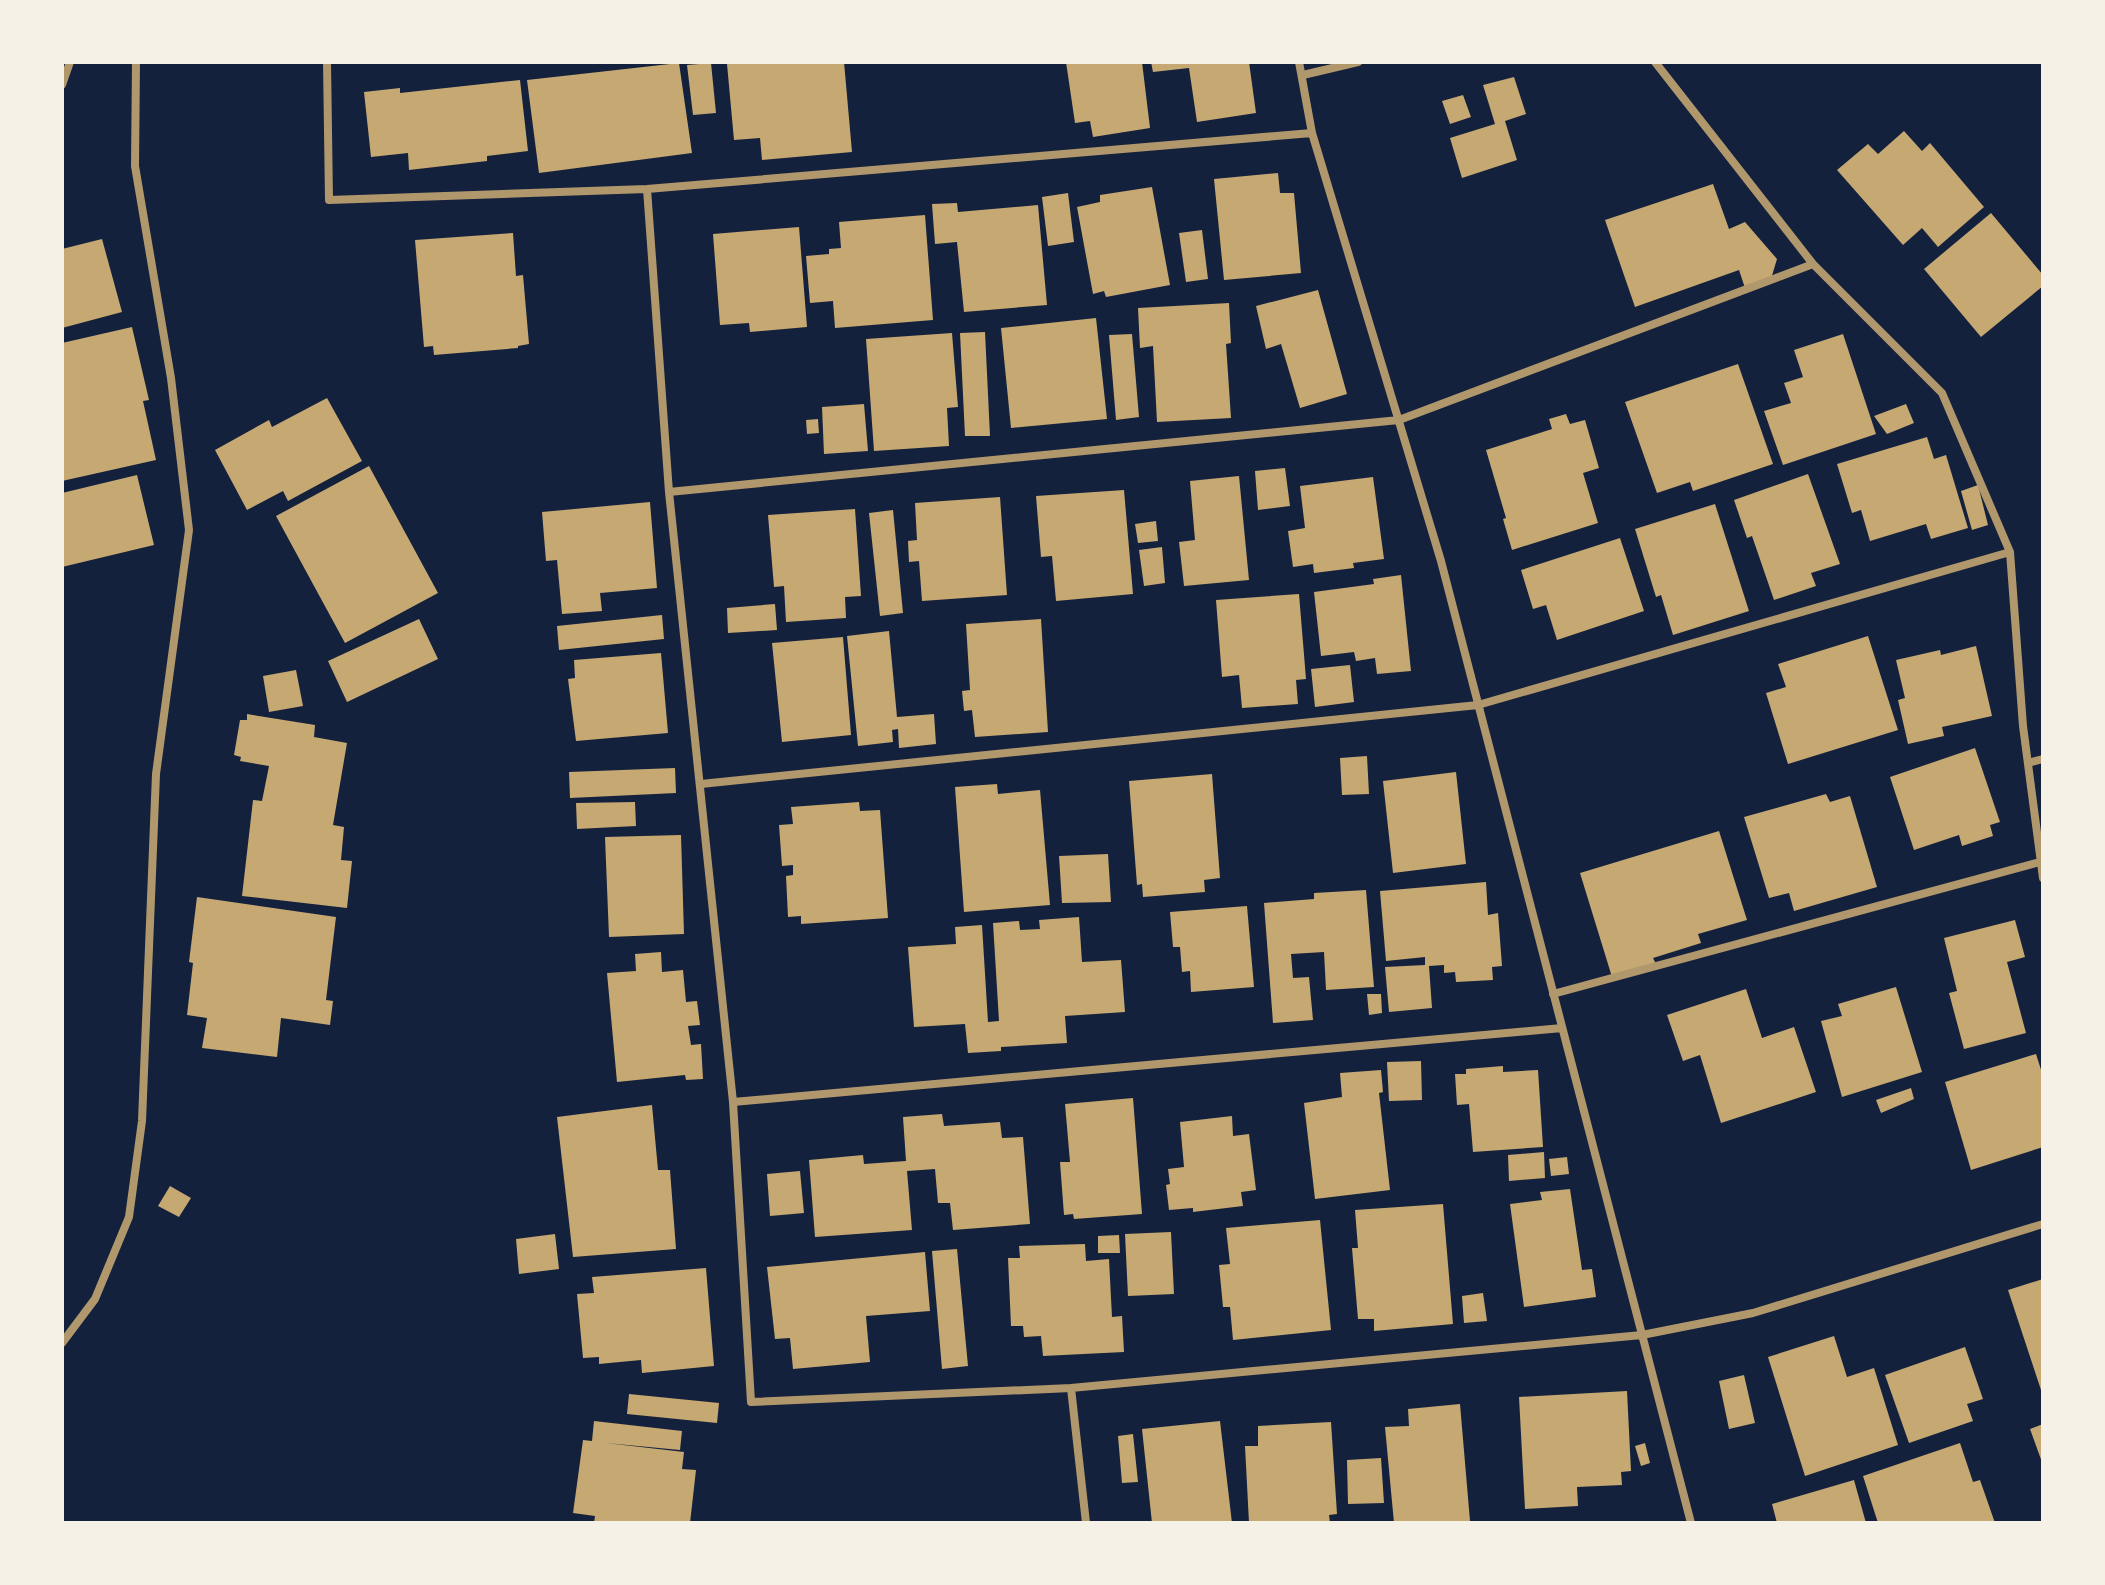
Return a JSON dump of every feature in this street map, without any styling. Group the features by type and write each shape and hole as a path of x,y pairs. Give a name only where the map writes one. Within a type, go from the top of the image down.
{"street":[{"path":"62,85 70,62"},
{"path":"62,1343 95,1299 129,1217 142,1121 156,774 189,530 171,378 135,166 136,62"},
{"path":"327,62 329,200 647,189 1312,133"},
{"path":"1299,62 1312,133 1441,561 1691,1523"},
{"path":"1303,75 1358,62"},
{"path":"1655,62 1813,264 1942,393 2010,552 2028,763 2043,878"},
{"path":"647,189 669,492 733,1102 751,1402 1071,1388 1642,1335 1753,1313 2043,1224"},
{"path":"669,492 1399,420 1813,264"},
{"path":"701,784 1478,705 2010,552"},
{"path":"2028,763 2043,759"},
{"path":"1553,994 2040,862"},
{"path":"733,1102 1562,1028"},
{"path":"1071,1388 1086,1523"}],"building":[{"path":"844,62 852,152 762,160 760,138 734,140 727,64"},
{"path":"1066,62 1142,62 1150,128 1093,137 1090,121 1075,123"},
{"path":"1151,62 1249,62 1256,113 1197,122 1189,68 1153,72"},
{"path":"679,63 692,153 539,173 527,80"},
{"path":"711,63 716,113 693,115 687,65"},
{"path":"1514,77 1526,114 1505,121 1517,160 1462,178 1450,138 1495,124 1483,85"},
{"path":"520,80 528,151 487,156 487,161 409,170 408,153 371,157 364,92 400,88 400,93"},
{"path":"1463,95 1471,117 1450,124 1442,101"},
{"path":"1904,131 1922,151 1930,143 1984,207 1938,247 1922,228 1903,245 1837,170 1868,144 1878,154"},
{"path":"1278,173 1280,193 1294,193 1301,273 1224,280 1214,179"},
{"path":"1713,184 1729,229 1745,222 1777,259 1771,279 1745,288 1739,270 1635,307 1605,220"},
{"path":"1152,187 1170,285 1106,297 1104,291 1093,294 1077,207 1100,202 1100,195"},
{"path":"1068,193 1074,242 1048,246 1042,197"},
{"path":"957,203 958,212 1038,205 1047,305 964,312 957,242 935,244 932,204"},
{"path":"1991,213 2043,275 2043,286 1981,337 1924,269"},
{"path":"925,215 933,320 835,328 833,301 810,303 806,256 829,254 829,249 841,248 839,222"},
{"path":"799,227 807,327 750,332 749,323 720,325 713,234"},
{"path":"1202,230 1208,279 1186,282 1179,233"},
{"path":"513,233 516,276 523,275 529,344 518,348 434,355 433,346 424,347 415,240"},
{"path":"102,239 122,312 62,328 62,249"},
{"path":"1318,290 1347,394 1300,408 1281,344 1266,349 1256,306"},
{"path":"1229,303 1231,343 1226,344 1231,418 1157,422 1153,346 1140,348 1138,308"},
{"path":"1096,318 1107,419 1011,428 1001,328"},
{"path":"132,327 149,400 143,401 156,460 62,481 62,343"},
{"path":"985,332 990,436 965,436 960,333"},
{"path":"952,333 958,407 947,408 949,446 874,451 866,339"},
{"path":"1132,334 1139,417 1116,420 1109,335"},
{"path":"1843,334 1876,434 1783,465 1764,411 1791,403 1784,383 1803,377 1794,350"},
{"path":"1738,364 1773,464 1693,491 1690,482 1657,493 1625,402"},
{"path":"327,398 362,461 288,501 283,491 247,510 215,450 269,420 272,427"},
{"path":"864,404 868,451 824,454 822,407"},
{"path":"1906,404 1914,423 1887,434 1874,416"},
{"path":"1566,414 1570,424 1585,420 1599,468 1583,473 1598,523 1512,550 1486,450 1552,429 1549,419"},
{"path":"818,419 819,433 807,434 806,420"},
{"path":"1927,437 1934,459 1946,455 1968,528 1931,539 1926,524 1870,541 1861,510 1852,513 1837,464"},
{"path":"369,466 438,593 345,643 276,516"},
{"path":"1285,468 1290,506 1258,510 1255,471"},
{"path":"1808,474 1840,564 1811,573 1816,586 1774,600 1752,536 1747,538 1734,500"},
{"path":"137,475 154,545 62,567 62,493"},
{"path":"1239,476 1249,580 1184,586 1179,542 1195,540 1190,481"},
{"path":"1373,477 1384,559 1353,563 1354,568 1314,573 1313,564 1293,567 1288,531 1305,528 1300,486"},
{"path":"1978,485 1988,525 1972,530 1961,491"},
{"path":"1124,490 1133,594 1056,601 1052,556 1041,557 1036,496"},
{"path":"1000,497 1007,595 922,601 919,561 909,562 908,541 917,540 915,503"},
{"path":"650,502 657,588 600,593 602,611 562,614 557,560 546,561 542,512"},
{"path":"1715,504 1749,611 1673,635 1661,595 1656,597 1635,529"},
{"path":"855,509 861,596 845,597 846,618 786,622 784,586 774,587 768,515"},
{"path":"893,510 903,613 880,616 869,513"},
{"path":"1156,521 1158,541 1138,543 1135,524"},
{"path":"1620,538 1644,611 1557,640 1546,605 1533,609 1521,570"},
{"path":"1162,547 1165,583 1144,586 1139,550"},
{"path":"1401,575 1411,671 1377,674 1375,658 1356,661 1354,652 1321,656 1314,592 1374,584 1373,579"},
{"path":"1299,594 1306,679 1296,680 1298,704 1242,708 1239,675 1222,677 1216,600"},
{"path":"775,604 777,630 728,633 727,608"},
{"path":"662,615 664,639 559,650 557,626"},
{"path":"419,619 438,659 347,702 328,661"},
{"path":"1041,619 1048,732 975,737 972,710 964,711 962,691 970,690 966,624"},
{"path":"889,631 897,717 934,714 936,744 899,748 898,729 892,730 893,742 858,746 847,636"},
{"path":"1868,636 1898,730 1788,764 1766,693 1786,687 1778,664"},
{"path":"843,637 851,735 782,742 772,643"},
{"path":"1976,646 1992,716 1942,727 1944,736 1908,744 1898,700 1905,698 1896,660 1940,650 1941,655"},
{"path":"661,653 668,733 576,741 568,679 575,678 574,660"},
{"path":"1350,665 1354,702 1315,707 1311,669"},
{"path":"296,670 303,706 269,712 263,676"},
{"path":"247,714 315,725 314,737 347,743 333,825 344,827 341,860 352,861 347,908 242,896 253,800 262,801 269,766 240,761 241,757 234,755 240,720 247,720"},
{"path":"1975,748 2000,822 1990,825 1993,836 1962,846 1959,835 1914,850 1890,777"},
{"path":"1367,756 1369,794 1342,795 1340,758"},
{"path":"675,768 676,793 570,798 569,772"},
{"path":"1456,772 1466,864 1393,873 1383,781"},
{"path":"1212,774 1220,878 1204,880 1205,892 1143,897 1142,884 1137,885 1129,781"},
{"path":"997,784 998,794 1040,790 1050,905 964,912 955,787"},
{"path":"1826,794 1830,802 1850,796 1877,887 1794,911 1789,893 1769,898 1744,817"},
{"path":"635,802 636,826 577,829 576,803"},
{"path":"859,802 860,811 880,810 888,918 801,924 801,916 788,917 786,876 793,875 793,865 782,866 779,825 793,824 791,807"},
{"path":"1719,831 1747,920 1698,934 1701,943 1653,958 1656,964 1612,977 1580,873"},
{"path":"681,835 684,934 609,937 605,837"},
{"path":"1108,854 1111,902 1062,903 1059,856"},
{"path":"1486,882 1488,915 1498,913 1502,966 1492,967 1493,980 1456,982 1455,972 1444,973 1444,965 1429,966 1432,1008 1389,1012 1385,967 1425,965 1425,957 1386,961 1380,891"},
{"path":"1366,890 1374,987 1326,990 1324,952 1291,954 1293,978 1309,977 1313,1020 1273,1023 1264,903 1314,899 1314,893"},
{"path":"197,897 336,917 326,1000 333,1001 330,1025 281,1018 277,1057 202,1048 207,1018 187,1015 193,963 189,962"},
{"path":"1247,906 1254,987 1191,992 1190,971 1182,972 1180,947 1173,947 1170,912"},
{"path":"1079,917 1082,962 1121,960 1125,1012 1065,1016 1067,1043 1001,1047 1001,1051 968,1053 965,1024 914,1027 908,947 956,944 955,927 982,925 988,1022 999,1021 993,923 1019,921 1020,930 1040,929 1039,920"},
{"path":"2015,920 2025,957 2007,962 2026,1033 1964,1049 1949,993 1957,991 1944,938"},
{"path":"661,952 662,972 683,970 686,1002 697,1001 700,1025 688,1026 691,1045 701,1044 703,1079 686,1080 685,1075 617,1082 607,973 636,971 635,954"},
{"path":"1896,987 1922,1072 1842,1097 1821,1021 1842,1016 1838,1004"},
{"path":"1746,989 1762,1038 1794,1027 1816,1092 1721,1123 1700,1055 1683,1061 1667,1015"},
{"path":"1367,994 1381,994 1382,1013 1369,1015"},
{"path":"2036,1054 2043,1076 2043,1147 1971,1170 1945,1082"},
{"path":"1421,1061 1422,1100 1389,1101 1387,1062"},
{"path":"1503,1066 1503,1072 1538,1070 1543,1147 1473,1152 1469,1104 1457,1105 1455,1074 1466,1074 1466,1069"},
{"path":"1381,1070 1383,1092 1379,1093 1390,1190 1315,1199 1304,1103 1342,1097 1340,1073"},
{"path":"1911,1088 1914,1099 1881,1113 1876,1100"},
{"path":"1133,1098 1142,1214 1074,1219 1073,1214 1064,1215 1060,1162 1070,1162 1065,1104"},
{"path":"652,1105 658,1170 670,1170 676,1249 573,1257 557,1117"},
{"path":"942,1114 944,1126 1000,1122 1002,1138 1023,1137 1030,1224 953,1230 950,1203 938,1203 935,1169 907,1171 912,1230 815,1237 809,1160 863,1155 864,1164 906,1161 903,1117"},
{"path":"1232,1116 1233,1136 1249,1134 1256,1190 1241,1192 1243,1206 1193,1212 1193,1208 1169,1210 1168,1169 1184,1167 1180,1122"},
{"path":"1544,1152 1545,1178 1509,1181 1508,1155"},
{"path":"1567,1157 1569,1174 1551,1176 1549,1159"},
{"path":"800,1171 804,1213 770,1216 767,1174"},
{"path":"170,1186 191,1198 179,1217 158,1206"},
{"path":"1570,1189 1582,1270 1592,1269 1596,1297 1524,1307 1510,1204 1542,1200 1540,1192"},
{"path":"1443,1204 1453,1324 1374,1331 1374,1319 1358,1319 1352,1248 1358,1248 1355,1210"},
{"path":"1320,1220 1331,1330 1233,1340 1230,1307 1223,1307 1219,1265 1230,1264 1226,1228"},
{"path":"1171,1232 1174,1294 1128,1296 1125,1234"},
{"path":"555,1234 559,1269 519,1274 516,1239"},
{"path":"1119,1235 1120,1253 1098,1253 1098,1236"},
{"path":"1085,1244 1086,1261 1109,1259 1112,1317 1122,1316 1124,1352 1043,1356 1041,1336 1024,1337 1023,1326 1011,1326 1008,1258 1020,1258 1019,1246"},
{"path":"957,1249 968,1366 942,1369 932,1251"},
{"path":"925,1252 930,1311 866,1316 870,1362 793,1369 790,1338 775,1339 767,1267"},
{"path":"706,1268 714,1366 642,1373 641,1360 599,1364 599,1357 583,1358 577,1294 594,1293 592,1277"},
{"path":"2043,1279 2043,1392 2042,1393 2008,1290"},
{"path":"1483,1293 1487,1321 1464,1323 1462,1296"},
{"path":"1834,1336 1847,1377 1874,1368 1898,1445 1805,1476 1768,1357"},
{"path":"1965,1347 1983,1399 1967,1404 1973,1421 1909,1443 1885,1375"},
{"path":"1744,1375 1755,1423 1729,1429 1719,1381"},
{"path":"1627,1391 1631,1471 1621,1472 1622,1485 1577,1487 1578,1506 1525,1509 1519,1397"},
{"path":"629,1394 719,1403 717,1423 627,1414"},
{"path":"1460,1404 1470,1521 1394,1523 1385,1427 1409,1426 1408,1409"},
{"path":"594,1421 682,1431 680,1450 606,1443 684,1452 682,1469 696,1470 690,1523 594,1523 595,1516 573,1513 583,1440 592,1441"},
{"path":"1220,1421 1232,1523 1152,1523 1142,1429"},
{"path":"1331,1422 1337,1514 1329,1515 1330,1523 1249,1523 1245,1446 1258,1446 1258,1426"},
{"path":"2043,1424 2043,1465 2030,1429"},
{"path":"1133,1434 1138,1482 1122,1483 1118,1436"},
{"path":"1645,1443 1650,1463 1641,1466 1635,1446"},
{"path":"1960,1443 1973,1482 1980,1480 1995,1523 1878,1523 1863,1476"},
{"path":"1381,1458 1384,1503 1348,1504 1347,1460"},
{"path":"1854,1480 1866,1523 1777,1523 1772,1504"}]}
